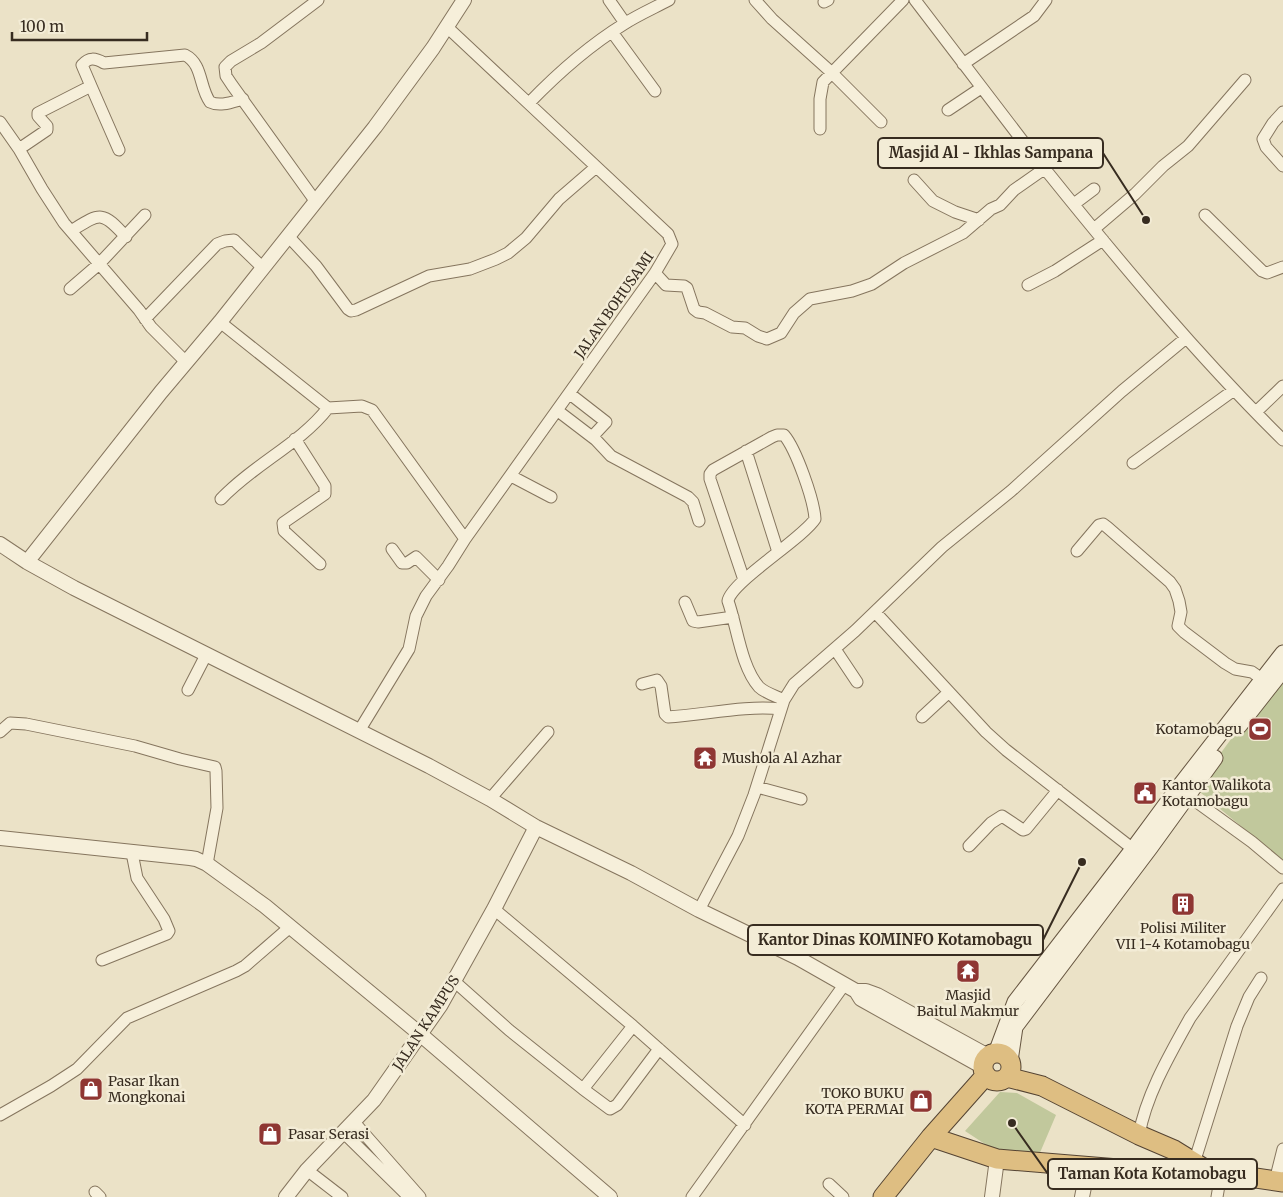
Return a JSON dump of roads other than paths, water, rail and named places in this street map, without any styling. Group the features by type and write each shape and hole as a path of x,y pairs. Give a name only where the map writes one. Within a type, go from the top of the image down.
{"highway":[{"path":"883,1197 936,1139 995,1067 1042,1086 1139,1135 1174,1150 1208,1170 1279,1181"},
{"path":"936,1139 997,1159 1191,1175 1208,1170"},
{"path":"896,1197 936,1139"},
{"path":"1164,1172 1174,1150"}],"main road":[{"path":"995,1067 1015,1028 1150,848 1183,792 1262,679 1283,658"},
{"path":"995,1067 1016,1002 1133,849 1210,764 1283,658"}],"street":[{"path":"316,202 226,76 225,67 318,0"},
{"path":"27,562 137,422 289,237 375,127 447,27 464,0"},
{"path":"609,0 625,23"},
{"path":"529,103 557,76 612,32 669,0"},
{"path":"755,0 772,19 831,72 881,122"},
{"path":"820,129 823,82 903,0"},
{"path":"915,0 1044,169 1103,240 1186,338 1234,390 1281,433"},
{"path":"964,64 1034,16 1046,0"},
{"name":"JALAN BOHUSAMI","path":"359,731 409,649 416,616 426,596 655,274 670,249 671,239 668,234 447,27"},
{"path":"612,32 655,91"},
{"path":"119,150 82,65 90,59 96,59 104,63 185,55 192,59 197,67 210,102 222,104 242,99"},
{"path":"1094,229 1135,194 1163,166 1188,146 1245,80"},
{"path":"19,149 47,130 47,126 38,116 38,113 91,86"},
{"path":"948,110 981,88"},
{"path":"1283,112 1263,139 1266,147 1283,166"},
{"path":"0,122 19,149 52,206 71,231 150,327 186,362"},
{"path":"289,237 316,266 348,309 351,311 356,310 429,276 470,269 508,253 526,238 559,199 596,168"},
{"path":"655,274 666,284 684,286 694,309 698,312 705,313 732,327 745,328 767,340 781,333 794,314 810,300 835,293 852,291 872,284 904,263 963,233 991,209 1000,205 1014,190 1044,169"},
{"path":"914,180 933,201 955,212 979,220"},
{"path":"1074,204 1094,189"},
{"path":"70,289 99,264 145,215"},
{"path":"1205,215 1262,271 1267,273 1283,267"},
{"path":"71,231 90,219 104,217 110,220 126,237"},
{"path":"145,319 221,242 234,240 263,268"},
{"path":"1028,285 1056,271 1103,240"},
{"path":"220,322 328,408 362,406 372,410 465,539"},
{"path":"699,910 738,836 757,787 782,704 794,684 875,612 931,556 1011,491 1122,390 1186,338"},
{"path":"1256,412 1283,386"},
{"path":"1133,463 1234,390"},
{"path":"570,394 606,422 592,437"},
{"path":"222,499 243,478 313,425 328,408"},
{"path":"558,411 592,437 616,459 688,497 693,502 699,521"},
{"path":"744,580 710,479 710,474 713,470 746,451 777,435 784,435 795,452 815,514 814,522 744,580 729,597 728,601 748,667 759,687 782,704"},
{"path":"295,439 326,490 325,494 283,522 283,526 284,531 320,564"},
{"path":"746,451 778,552"},
{"path":"511,476 551,497"},
{"path":"1077,551 1099,525 1103,524 1170,582 1175,589 1181,612 1178,626 1184,632 1225,663 1235,669 1252,672 1262,679"},
{"path":"0,544 27,562 206,655 490,798 536,827 798,958 850,988 861,999 995,1067"},
{"path":"392,549 402,563 407,563 416,557 439,580"},
{"path":"685,602 693,621 733,617"},
{"path":"875,612 986,732 1006,750 1133,849"},
{"path":"835,649 857,682"},
{"path":"188,690 206,655"},
{"path":"642,684 657,680 661,686 665,714 668,717 686,714 701,715 782,704"},
{"path":"922,717 949,692"},
{"path":"0,732 10,723 26,724 135,746 215,767 217,808 207,864"},
{"path":"490,798 548,732"},
{"path":"757,787 801,799"},
{"path":"969,846 991,823 1002,816 1022,830 1026,829 1058,790"},
{"path":"1183,792 1252,842 1283,868"},
{"name":"JALAN KAMPUS","path":"286,1197 307,1170 374,1100 440,1006 494,909 536,827"},
{"path":"0,838 196,859 207,864 255,899 420,1034 610,1197"},
{"path":"102,960 167,934 169,931 164,919 137,878 132,853"},
{"path":"1139,1135 1142,1117 1149,1099 1186,1026 1283,889"},
{"path":"494,909 634,1026 745,1125"},
{"path":"0,1115 52,1086 77,1069 127,1018 245,966 290,927"},
{"path":"1217,1197 1208,1170 1237,1026 1249,997 1261,978"},
{"path":"454,981 510,1030 610,1109 617,1105 659,1049"},
{"path":"692,1197 850,988"},
{"path":"583,1089 634,1026"},
{"path":"353,1121 420,1197"},
{"path":"344,1133 409,1197"},
{"path":"1279,1181 1283,1149"},
{"path":"992,1197 997,1159"},
{"path":"1074,1166 1083,1192"},
{"path":"1083,1192 1096,1168"},
{"path":"307,1170 342,1197"},
{"path":"829,1184 843,1197"}],"place":[{"name":"Masjid Al - Ikhlas Sampana","path":"1146,220"},
{"name":"Kotamobagu","path":"1260,729"},
{"name":"Mushola Al Azhar","path":"705,758"},
{"name":"Kantor Walikota Kotamobagu","path":"1145,793"},
{"name":"Kantor Dinas KOMINFO Kotamobagu","path":"1082,862"},
{"name":"Polisi Militer VII 1-4 Kotamobagu","path":"1183,904"},
{"name":"Masjid Baitul Makmur","path":"968,971"},
{"name":"Pasar Ikan Mongkonai","path":"91,1089"},
{"name":"TOKO BUKU KOTA PERMAI","path":"921,1101"},
{"name":"Taman Kota Kotamobagu","path":"1012,1123"},
{"name":"Pasar Serasi","path":"270,1134"}]}
